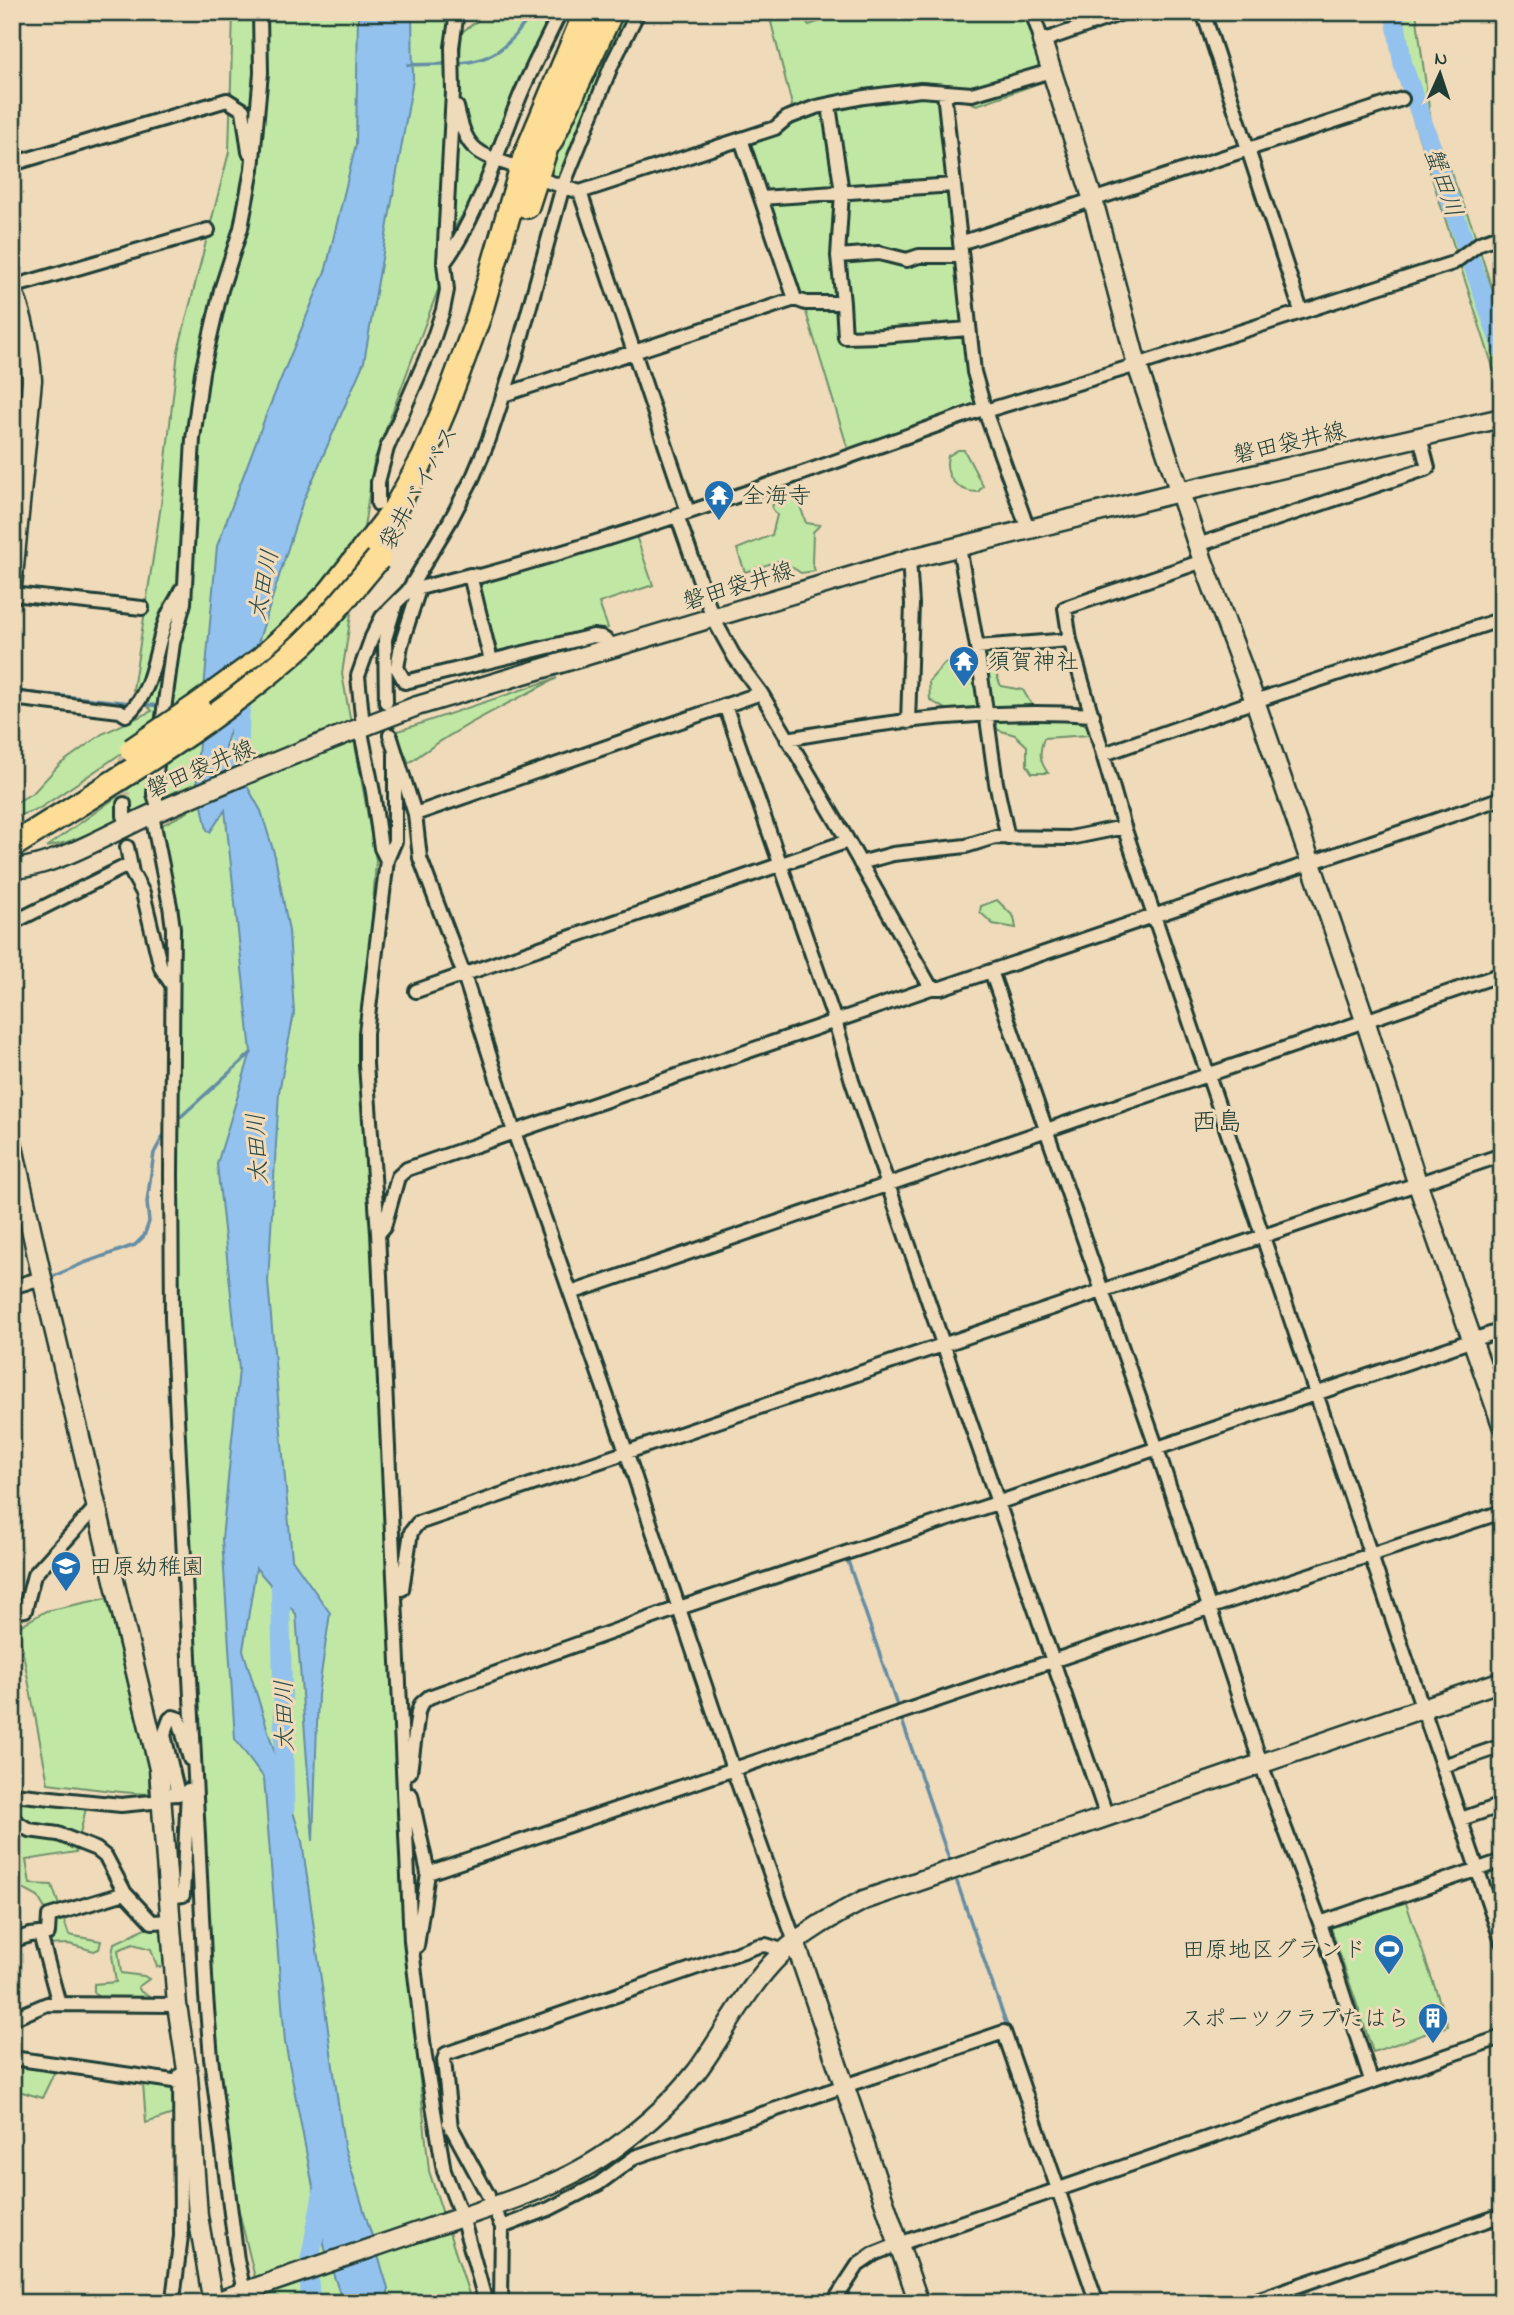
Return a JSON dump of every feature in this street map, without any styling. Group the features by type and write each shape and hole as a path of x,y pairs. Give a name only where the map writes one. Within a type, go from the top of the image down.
{"highway":[{"name":"袋井バイパス","path":"12,846 206,720 271,672 306,641 371,554 424,457 446,404 479,316 525,157 586,12"},
{"name":"袋井バイパス","path":"12,829 143,743 261,659 406,517 436,463 460,408 574,70 598,12"},
{"path":"542,171 611,12"},
{"path":"12,862 49,837 152,756"}],"street":[{"path":"251,2293 237,2260 211,2058 206,1996 172,1318 173,986 170,906 160,812 154,794 170,664 184,603 193,439 202,372 215,314 241,228 252,169 261,73 260,12"},
{"path":"378,504 378,482 387,448 430,349 447,290 444,263 453,92 452,47 457,12"},
{"path":"444,263 457,245 519,98 559,12"},
{"path":"616,647 601,637 593,636 405,682 397,668 413,590 473,477 489,439 563,186 612,64 638,12"},
{"path":"1032,12 1093,200 1137,365 1200,553 1255,701 1365,1020 1418,1185 1502,1425"},
{"path":"1042,41 1125,12"},
{"path":"1203,12 1301,312"},
{"path":"542,171 563,186 580,192 775,128 788,118 816,107 863,97 921,90 972,94 1051,71"},
{"path":"453,92 462,130 475,152 514,166"},
{"path":"944,92 974,372 1028,529"},
{"path":"838,256 879,253 907,260 961,250 1093,200 1248,147 1402,99"},
{"path":"12,163 227,100 243,110 252,169"},
{"path":"828,106 842,192 838,256 845,337 968,329"},
{"path":"741,139 795,299"},
{"path":"761,198 954,185"},
{"path":"580,192 633,352 713,618 735,658 761,694 932,988"},
{"path":"12,587 21,423 32,380 30,352 12,288 208,230"},
{"path":"387,860 382,848 373,792 358,728 358,676 382,617 413,590 470,575 480,576 543,558 682,514 985,410 1137,365 1452,263 1480,243 1502,235"},
{"path":"503,395 795,299 806,303 843,303"},
{"name":"磐田袋井線","path":"12,869 27,869 79,849 160,812 416,706 909,559 1180,492 1502,418"},
{"path":"1420,437 1428,468 1200,553 1065,608 1070,640 1124,827 1502,1942"},
{"path":"959,547 977,647 996,783 1009,838"},
{"path":"908,722 912,604 909,559"},
{"path":"12,698 120,711 126,715 135,708 144,692 167,617 180,594 185,571"},
{"path":"470,575 491,661"},
{"path":"12,594 142,608"},
{"path":"386,702 385,639 395,605"},
{"path":"1104,754 1502,619"},
{"path":"977,647 1070,640"},
{"path":"415,814 761,694"},
{"path":"725,705 835,1021 852,1082 890,1185 942,1345 1107,1817"},
{"path":"787,738 862,726 987,714 1093,715"},
{"path":"390,735 415,814 420,858 464,975 514,1132 627,1454 790,1946 844,2085 919,2303"},
{"path":"395,753 395,841 387,860 366,1032 366,1064 378,1233 413,1956 425,2057 444,2171 455,2220 486,2303"},
{"path":"378,1233 384,1227 398,1177 407,1169 932,988 941,988 1502,798"},
{"path":"860,863 893,854 966,846 995,837 1070,838 1124,827"},
{"path":"416,991 848,841"},
{"path":"127,847 132,873 143,893 161,968 173,986"},
{"path":"12,923 130,864"},
{"path":"991,971 1157,1449 1261,1764 1320,1923 1371,2080"},
{"path":"570,1293 1502,974"},
{"path":"12,1142 159,1769 177,2005 185,2057 198,2216 213,2303 251,2293 455,2220 543,2187 586,2167 615,2148 671,2100 697,2070 746,1996 790,1946 816,1926 864,1900 1502,1681"},
{"path":"397,1611 414,1526 1502,1156"},
{"path":"12,1287 42,1278"},
{"path":"405,1783 411,1769 418,1712 429,1696 679,1608 1157,1449 1502,1330"},
{"path":"12,1612 25,1610 34,1574 96,1507"},
{"path":"428,1873 1502,1511"},
{"path":"12,1794 121,1805 178,1794 164,1735 170,1720 173,1717 179,1719 188,1756 193,1764 189,1779 183,1895 169,1897"},
{"path":"1443,1766 1502,1746"},
{"path":"405,1783 411,1794 428,1873 418,1942 413,1956"},
{"path":"1461,1819 1502,1805"},
{"path":"12,1819 29,1830 58,1834 96,1849 106,1857 125,1893 152,1922 171,1921"},
{"path":"1320,1923 1502,1861"},
{"path":"12,1941 48,1933 49,1916 125,1893"},
{"path":"40,1934 59,2004"},
{"path":"452,2128 444,2060 446,2054 758,1946 790,1946"},
{"path":"12,2019 47,2004 177,2005"},
{"path":"501,2303 500,2223 549,2209 598,2184 635,2157 1004,2032 1061,2189 1097,2303"},
{"path":"833,2303 858,2265 874,2254 899,2244 1502,2036"},
{"path":"173,2299 181,2236 180,2082 185,2057"},
{"path":"425,2057 452,2128 488,2195"},
{"path":"12,2058 180,2082"},
{"path":"1248,2303 1502,2215"}],"green space":[{"path":"233,12 452,12 448,205 462,32 489,12 560,12 492,168 446,241 445,271 374,461 342,674 376,860 363,1048 399,1657 411,1991 429,2171 469,2294 475,2303 261,2303 225,2153 206,2001 171,1192 173,928 160,826 188,812 187,787 100,829 65,843 46,847 186,748 125,751 40,808 12,818 12,805 34,792 59,765 102,734 152,711 133,690 161,505 178,351 229,152"},
{"path":"611,12 636,12 563,186 542,175"},
{"path":"796,12 809,25 846,12 1031,12 1054,78 977,105 944,92 979,403 848,449 805,309 746,138 787,118 792,105 769,14"},
{"path":"1388,12 1416,12 1431,123 1472,226 1502,320 1502,395 1403,88 1392,49"},
{"path":"958,450 964,450 983,486 978,492 958,486 950,477 948,456"},
{"path":"788,489 800,506 806,523 820,525 813,532 812,562 815,571 801,573 781,560 745,572 737,549 772,535 777,515 772,508 776,491"},
{"path":"635,533 653,585 599,603 608,628 498,653 479,584 583,553"},
{"path":"1009,645 1010,652 996,659 995,671 1001,686 1023,690 1031,704 1090,726 1089,735 1044,738 1041,756 1048,773 1032,773 1027,765 1027,746 1015,735 998,730 994,720 947,710 930,700 929,681 945,663 963,662 995,646"},
{"path":"557,678 463,728 409,763 395,732"},
{"path":"997,900 1014,917 1016,928 993,924 980,912 981,906"},
{"path":"107,1598 149,1771 149,1794 48,1783 18,1627 46,1611"},
{"path":"12,1799 87,1804 78,1842 74,1841 76,1852 26,1860 30,1884 52,1885 69,1935 101,1941 99,1949 94,1951 69,1944 45,1945 49,1916 38,1897 12,1883"},
{"name":"田原地区グランド","path":"1405,1900 1448,2026 1373,2052 1330,1925"},
{"path":"158,1924 174,1966 157,1967 151,1949 133,1944 118,1950 121,1973 149,1979 138,1987 141,1992 152,1997 152,2005 103,2003 94,1992 94,1984 116,1982 112,1955 114,1943"},
{"path":"12,2058 56,2069 42,2098 12,2089"},
{"path":"143,2083 174,2088 173,2114 146,2123"}],"water":[{"path":"358,12 412,12 413,80 364,362 302,504 225,747 261,811 275,856 289,931 294,1013 279,1092 268,1282 292,1559 330,1613 318,1695 313,1841 296,1614 256,1568 243,1650 302,1841 344,2146 388,2288 388,2303 343,2303 325,2249 285,2042 264,1778 235,1739 222,1539 239,1369 217,1164 251,1052 225,810 210,832 207,830 196,777 217,546 266,415 326,269 356,144"}],"waterway":[{"path":"408,65 480,60 506,45 532,12"},
{"name":"蟹田川","path":"1394,12 1403,65 1502,349"},
{"path":"12,321 22,369 22,399"},
{"name":"太田川","path":"238,794 240,714 245,685"},
{"path":"12,691 132,703"},
{"path":"140,704 160,706"},
{"path":"175,1122 251,1053"},
{"path":"49,1278 135,1245 144,1236 149,1222 147,1202 154,1153 167,1129"},
{"path":"848,1561 949,1859"},
{"name":"太田川","path":"280,1572 285,1808"},
{"path":"957,1882 1008,2029"},
{"name":"太田川","path":"311,2303 308,2270 322,2195"}],"tunnel":[{"path":"124,804 125,751"}],"place":[{"name":"全海寺","path":"719,522"},
{"name":"須賀神社","path":"964,688"},
{"name":"田原幼稚園","path":"66,1593"},
{"name":"田原地区グランド","path":"1389,1976"},
{"name":"スポーツクラブたはら","path":"1433,2045"}],"district":[{"name":"西島","path":"1217,1121"}]}
